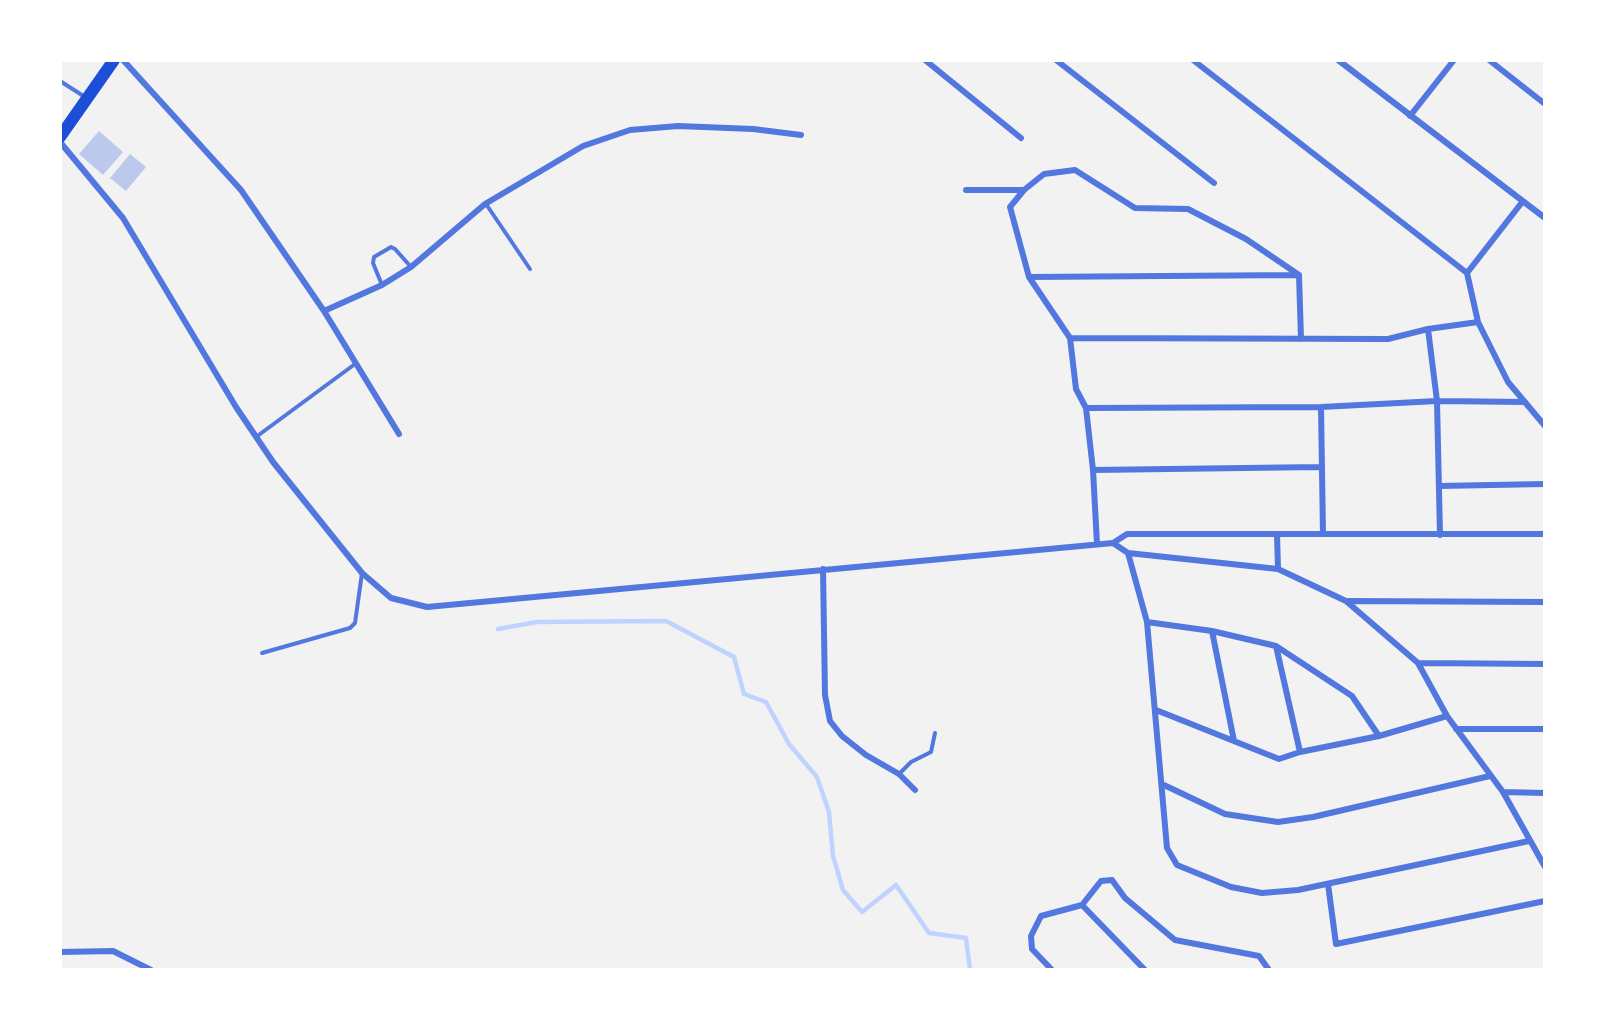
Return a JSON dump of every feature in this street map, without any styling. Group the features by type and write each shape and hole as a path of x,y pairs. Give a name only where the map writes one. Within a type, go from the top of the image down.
{"main road":[{"path":"60,137 114,60"}],"street":[{"path":"123,60 241,190 324,311 399,434"},
{"path":"925,60 1021,138"},
{"path":"1056,60 1214,183"},
{"path":"1193,60 1467,273 1479,322 1508,382 1545,426"},
{"path":"1338,60 1545,218"},
{"path":"1410,116 1454,60"},
{"path":"1489,60 1545,104"},
{"path":"324,311 382,285 411,267 485,204 583,146 630,130 689,126 753,129 801,135"},
{"path":"60,142 123,218 256,436 362,573 391,598 427,607 1113,543 1127,534 1545,534"},
{"path":"1097,544 1093,470 1086,408 1076,389 1070,338 1029,277 1010,207 1024,190 1044,174 1075,170 1135,208 1188,209 1246,238 1299,275"},
{"path":"966,190 1024,190"},
{"path":"1467,273 1522,201"},
{"path":"1029,277 1299,275"},
{"path":"1299,275 1301,339"},
{"path":"1070,338 1388,339 1428,329 1479,322"},
{"path":"1428,329 1437,401 1440,535"},
{"path":"1086,408 1321,407 1437,401 1525,402"},
{"path":"1321,407 1320,467 1323,534"},
{"path":"1093,470 1320,467"},
{"path":"1439,486 1545,484"},
{"path":"1277,534 1278,569"},
{"path":"1113,543 1128,553 1278,569 1346,601 1418,663 1456,729 1503,792 1544,864"},
{"path":"1128,553 1148,622 1164,785 1167,848 1177,865 1231,887 1263,893 1328,884 1529,841"},
{"path":"823,569 825,695 830,721 842,736 899,774 915,790"},
{"path":"1346,601 1545,602"},
{"path":"1148,622 1212,630 1276,646 1352,696 1379,736"},
{"path":"1212,630 1234,741"},
{"path":"1276,646 1300,752"},
{"path":"1418,663 1545,664"},
{"path":"1156,710 1279,759 1300,752 1379,736 1448,716"},
{"path":"1456,729 1545,729"},
{"path":"1164,785 1225,814 1278,822 1313,817 1490,776"},
{"path":"1503,792 1545,793"},
{"path":"1052,970 1032,949 1031,936 1041,916 1082,905 1101,881 1112,880 1125,898 1175,940 1259,956 1269,970"},
{"path":"1328,884 1336,944 1545,901"},
{"path":"1082,905 1145,970"},
{"path":"60,952 113,951 151,970"}],"lane":[{"path":"60,81 88,99"},
{"path":"485,204 530,269"},
{"path":"382,285 373,268 374,257 391,247 403,255 411,267"},
{"path":"256,436 355,364"},
{"path":"262,653 350,628 355,623 362,573"},
{"path":"899,774 911,762 931,752 935,733"}],"building":[{"path":"99,131 123,152 103,175 79,154"},
{"path":"130,154 146,167 126,191 110,178"}],"waterway":[{"path":"498,629 537,622 666,621 734,657 744,694 766,702 789,744 817,777 829,812 833,856 843,890 862,912 896,885 929,933 966,938 970,970"}]}
